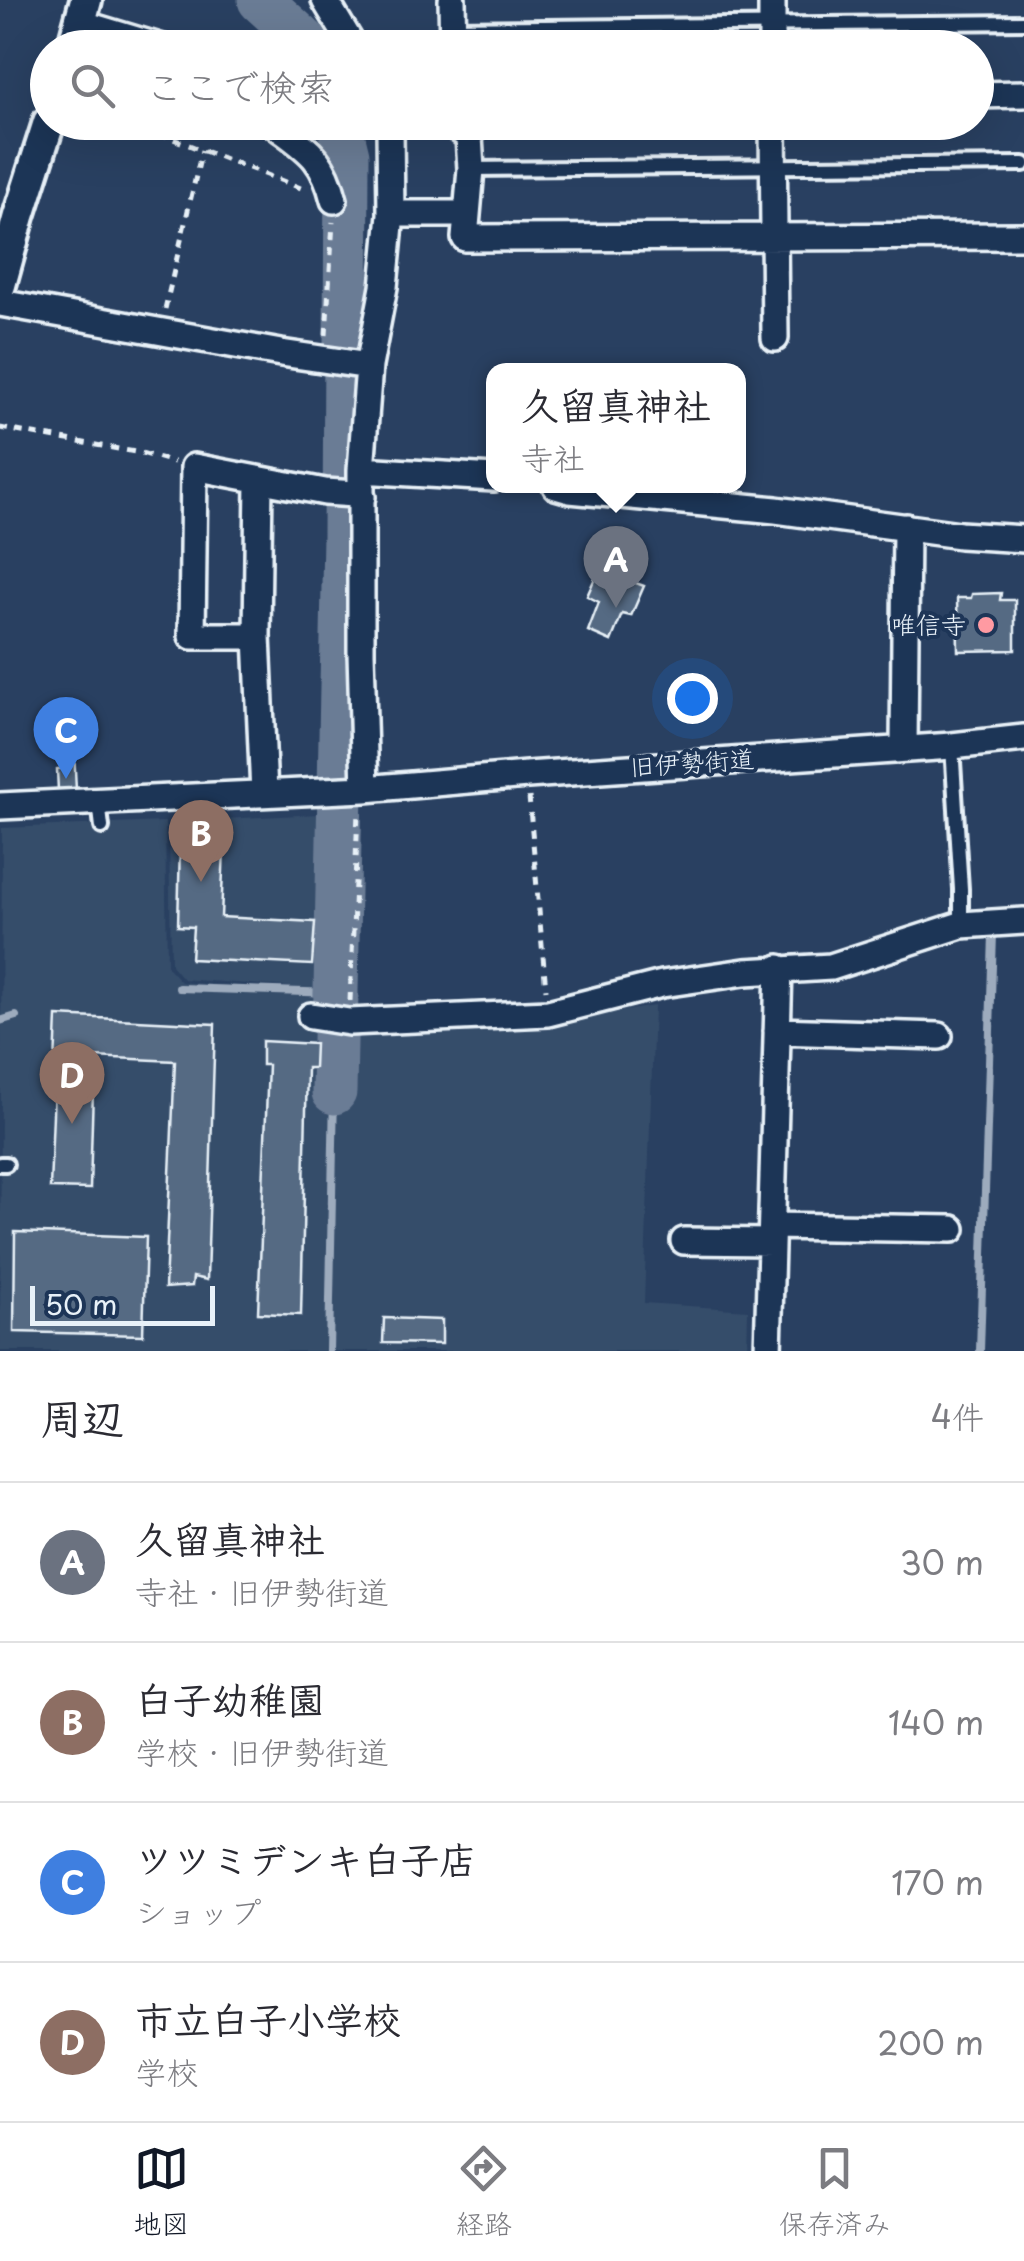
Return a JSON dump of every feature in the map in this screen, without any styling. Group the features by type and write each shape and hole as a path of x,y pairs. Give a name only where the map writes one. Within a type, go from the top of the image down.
{"street":[{"path":"324,0 343,30"},
{"path":"452,0 453,30"},
{"path":"994,95 1024,94"},
{"path":"0,285 43,140"},
{"path":"295,140 323,167 334,200"},
{"path":"362,789 359,487 365,365 384,287 391,214 390,140"},
{"path":"470,140 465,238 1024,236"},
{"path":"773,140 775,338"},
{"path":"391,214 467,214"},
{"path":"0,303 365,365"},
{"path":"257,636 192,636 194,468 325,492 486,479"},
{"path":"259,480 257,636 264,793"},
{"path":"601,493 1024,539"},
{"path":"904,747 906,526"},
{"name":"旧伊勢街道","path":"0,806 101,815 264,793 362,789 1024,738"},
{"path":"311,1016 349,1022 548,1013 662,984 779,968 832,966 961,925 1024,921"},
{"path":"768,1351 779,968"},
{"path":"778,1031 939,1036"},
{"path":"684,1241 771,1234 952,1230"}],"lane":[{"path":"635,30 772,24 1024,22"},
{"path":"471,169 1024,164"},
{"path":"952,746 961,925"}],"path":[{"path":"176,140 334,200 327,358"},
{"path":"160,331 202,150"},
{"path":"0,428 141,454 194,468"},
{"path":"527,775 548,1013"},
{"path":"349,1022 362,789"}],"shaded area":[{"path":"319,814 318,989 183,979 171,965 169,822"},
{"path":"165,822 167,967 181,982 316,994 314,1032 390,1036 558,1022 654,1006 644,1303 748,1310 747,1351 0,1351 2,828"}],"building":[{"path":"599,569 644,586 631,616 622,614 611,641 588,631 599,602 587,596"},
{"name":"唯信寺","path":"1001,593 1000,600 1015,600 1015,650 958,651 957,598"},
{"path":"63,750 74,750 76,790 58,791 57,769 65,768"},
{"path":"184,836 215,838 214,846 224,848 221,917 315,922 312,965 191,959 193,927 178,926 180,844 185,844"},
{"path":"57,1016 215,1024 207,1280 193,1277 192,1286 165,1288 175,1061 94,1057 90,1189 50,1188"},
{"path":"262,1041 315,1044 314,1068 307,1068 301,1315 258,1313 268,1065 262,1065"},
{"path":"15,1232 146,1237 143,1335 14,1332"},
{"path":"384,1318 442,1320 442,1344 383,1343"}],"waterway":[{"path":"260,0 293,30"},
{"path":"334,1092 345,536 347,155 343,140"},
{"path":"980,1351 993,934"},
{"path":"179,988 336,993"},
{"path":"0,1021 16,1016"},
{"path":"329,1351 334,1092"}],"place":[{"name":"久留真神社","path":"616,608"},
{"name":"唯信寺","path":"986,625"},
{"name":"ツツミデンキ白子店","path":"66,779"},
{"name":"白子幼稚園","path":"201,882"},
{"name":"市立白子小学校","path":"72,1124"}]}
